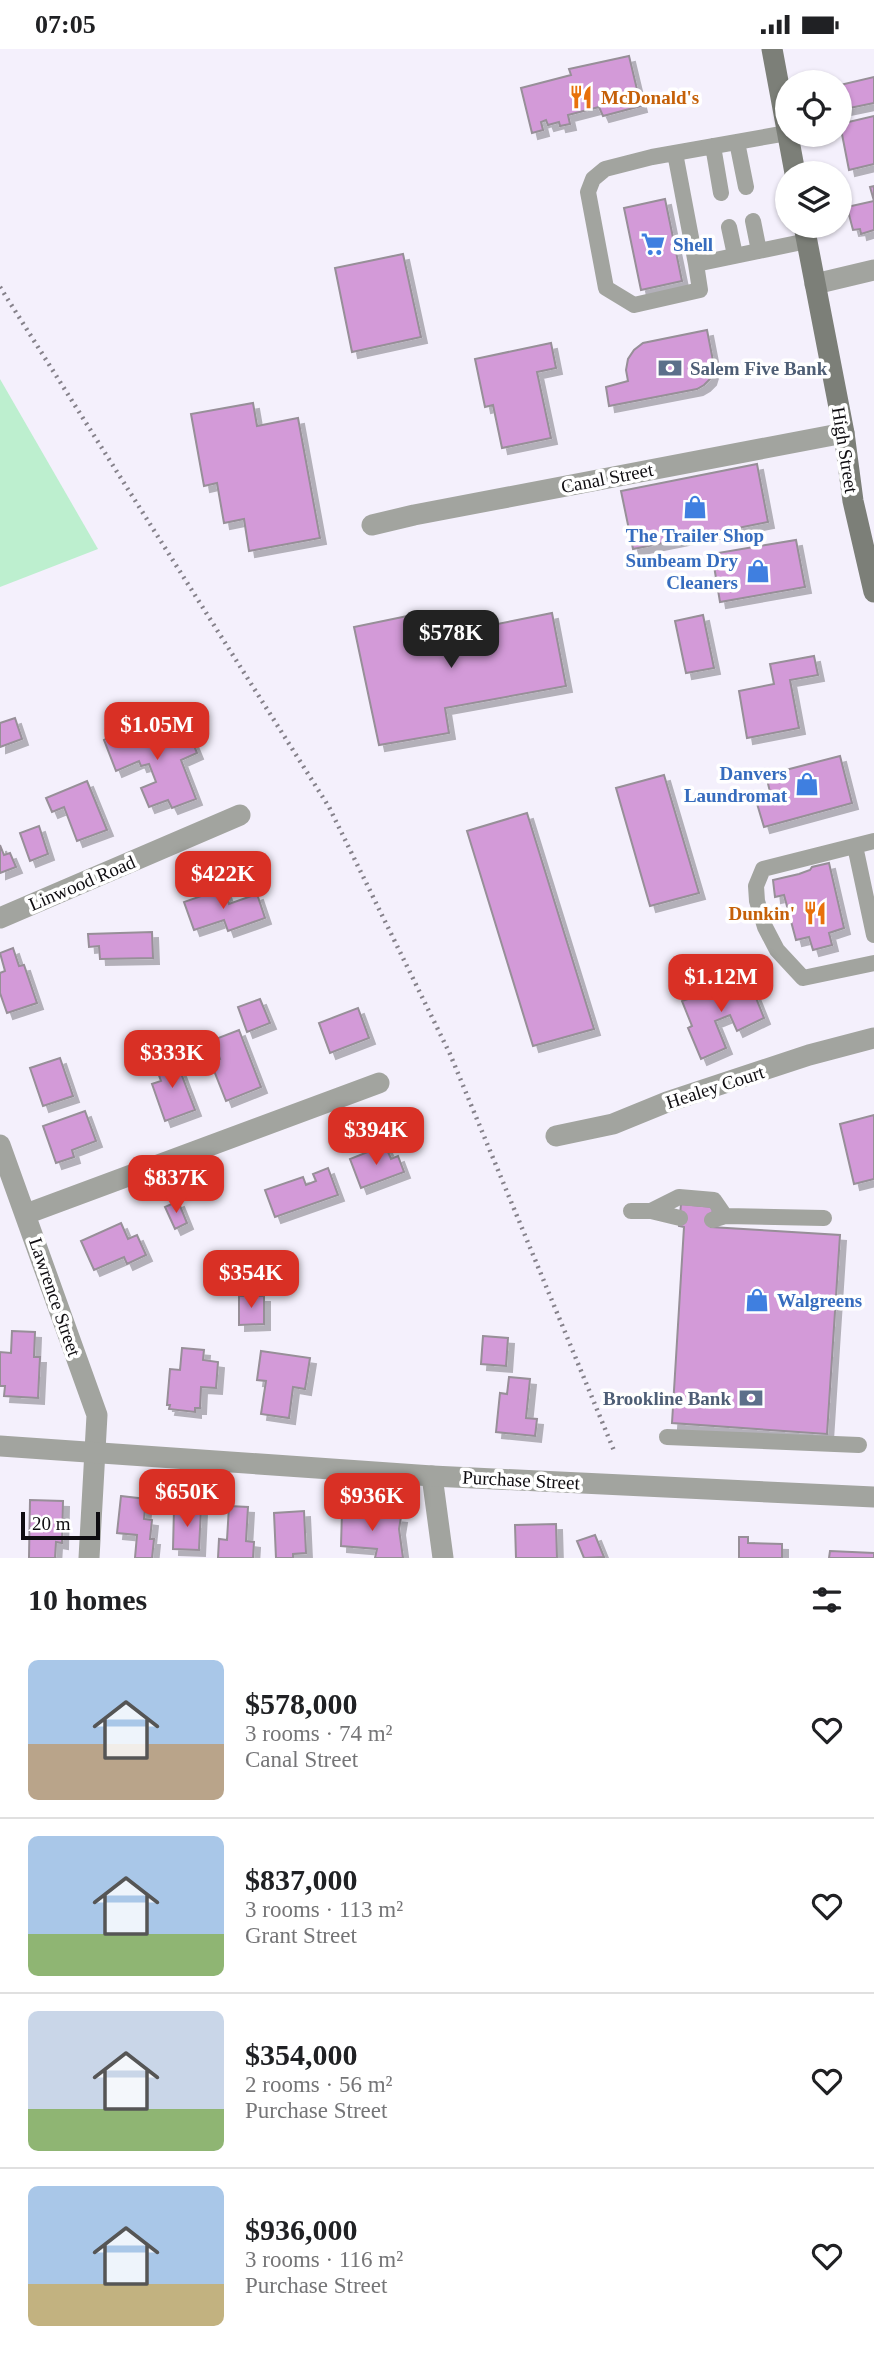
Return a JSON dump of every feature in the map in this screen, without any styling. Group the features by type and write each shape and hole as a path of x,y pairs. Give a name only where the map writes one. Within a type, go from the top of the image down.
{"main road":[{"path":"772,49 776,70"},
{"name":"High Street","path":"807,238 844,433 853,501 874,591"}],"street":[{"path":"815,284 874,270"},
{"name":"Canal Street","path":"372,525 844,433"},
{"name":"Linwood Road","path":"0,918 240,815"},
{"name":"Healey Court","path":"556,1136 613,1124 667,1102 808,1055 874,1038"},
{"path":"26,1214 379,1083"},
{"name":"Lawrence Street","path":"0,1145 97,1415 89,1558"},
{"name":"Purchase Street","path":"0,1446 432,1476 874,1497"},
{"path":"432,1476 443,1558"}],"lane":[{"path":"674,153 701,290 634,305 606,288 588,192 593,179 605,169 674,153 775,135"},
{"path":"737,142 746,187"},
{"path":"713,146 721,193"},
{"path":"753,221 759,251"},
{"path":"729,227 735,255"},
{"path":"696,264 759,251 793,238"},
{"path":"874,841 763,869 756,886 757,901 765,927 776,950 803,978 874,963"},
{"path":"855,846 874,935"},
{"path":"651,1211 679,1197 714,1200 719,1218 824,1218"},
{"path":"631,1211 651,1211 680,1218"},
{"path":"667,1437 859,1445"}],"path":[{"path":"0,287 329,807 450,1054 615,1453"}],"green space":[{"path":"0,379 98,549 0,587"}],"building":[{"name":"McDonald's","path":"629,56 641,106 603,116 599,107 568,115 570,124 560,126 559,122 548,125 546,120 541,122 543,130 532,133 521,88 571,75 569,69"},
{"path":"874,77 874,103 852,108 852,82"},
{"path":"874,116 874,164 852,169 852,161 847,161 844,147 852,147 852,121"},
{"name":"Shell","path":"665,199 682,281 641,290 624,208"},
{"path":"874,201 874,230 861,234 860,229 853,230 852,206"},
{"path":"403,254 421,337 352,352 335,268"},
{"name":"Salem Five Bank","path":"707,330 714,366 710,379 704,385 697,389 609,406 606,387 628,381 628,359 643,343"},
{"path":"551,343 556,368 537,372 551,438 502,448 493,405 485,407 475,359"},
{"path":"253,403 257,426 298,418 320,538 249,551 244,519 224,523 217,483 204,486 191,414"},
{"name":"The Trailer Shop","path":"757,464 768,522 633,549 621,491"},
{"name":"Sunbeam Dry Cleaners","path":"796,540 805,587 720,602 712,554"},
{"path":"427,612 432,637 552,613 566,686 445,708 449,733 379,745 354,627"},
{"path":"703,615 714,668 686,673 675,621"},
{"path":"814,656 818,675 790,680 799,728 747,738 739,691 774,684 770,664"},
{"path":"15,718 22,739 0,747 0,723"},
{"path":"183,719 197,753 181,760 196,799 172,808 168,800 149,807 141,788 156,782 149,764 141,766 139,761 116,771 104,740 109,737 106,729 120,724 124,733 130,731 135,745 159,736 162,744 175,738 166,726"},
{"name":"Danvers Laundromat","path":"840,756 852,803 764,827 755,797 770,792 766,775"},
{"path":"664,775 699,893 650,906 616,788"},
{"path":"87,781 107,830 77,841 64,807 52,812 46,798"},
{"path":"527,813 594,1029 533,1046 467,831"},
{"path":"39,826 48,854 30,861 20,833"},
{"path":"0,845 4,855 10,853 16,867 0,873"},
{"name":"Dunkin'","path":"829,863 844,928 829,933 832,945 813,950 809,937 796,940 784,895 775,897 773,880"},
{"path":"224,888 229,904 257,894 265,918 228,931 224,920 194,930 184,902"},
{"path":"152,932 153,958 100,959 99,946 89,947 88,934"},
{"path":"13,948 19,966 24,965 37,1003 7,1013 0,993 0,973 5,971 0,953"},
{"path":"748,978 764,1018 737,1031 730,1015 715,1021 726,1048 701,1059 688,1028 692,1026 682,1001"},
{"path":"260,999 270,1023 247,1032 238,1007"},
{"path":"358,1008 369,1038 330,1053 319,1023"},
{"path":"239,1030 261,1087 226,1101 211,1063 220,1059 213,1040"},
{"path":"174,1055 195,1110 165,1121 152,1084 161,1081 154,1062"},
{"path":"60,1058 73,1096 43,1106 30,1068"},
{"path":"85,1111 96,1141 72,1150 74,1157 56,1163 43,1126"},
{"path":"874,1115 874,1179 854,1184 840,1124"},
{"path":"385,1145 391,1159 398,1156 404,1172 361,1188 350,1159"},
{"path":"328,1168 338,1195 275,1217 265,1190 303,1177 306,1185 316,1181 313,1174"},
{"path":"178,1201 187,1223 175,1229 165,1207"},
{"path":"681,1204 713,1207 711,1227 840,1235 827,1434 672,1423 684,1227 679,1226"},
{"path":"121,1223 128,1239 137,1235 146,1255 127,1264 124,1257 94,1270 81,1241"},
{"path":"239,1296 264,1296 264,1324 239,1325"},
{"path":"12,1331 35,1332 34,1357 40,1357 38,1398 4,1396 5,1386 0,1386 0,1352 11,1353"},
{"path":"483,1336 508,1338 506,1366 481,1364"},
{"path":"182,1348 204,1350 203,1360 218,1362 216,1388 201,1387 200,1408 195,1408 195,1412 169,1409 170,1405 167,1405 170,1369 180,1370"},
{"path":"261,1351 310,1358 305,1389 293,1387 289,1418 261,1414 266,1381 257,1380"},
{"path":"509,1377 530,1379 526,1418 537,1419 535,1436 496,1432 500,1393 507,1394"},
{"path":"121,1496 146,1499 144,1519 152,1520 152,1558 135,1558 137,1535 117,1533"},
{"path":"30,1500 63,1501 62,1543 56,1542 55,1558 29,1558"},
{"path":"229,1506 248,1507 246,1541 254,1542 253,1558 218,1558 219,1539 227,1540"},
{"path":"174,1508 201,1508 199,1550 173,1549"},
{"path":"304,1511 306,1553 293,1554 293,1558 276,1558 274,1513"},
{"path":"342,1511 401,1517 399,1529 403,1558 375,1558 377,1549 341,1546"},
{"path":"556,1524 557,1558 516,1558 515,1525"},
{"path":"595,1535 604,1557 584,1558 577,1541"},
{"path":"739,1537 748,1537 748,1543 782,1544 782,1558 739,1558"},
{"path":"830,1551 874,1553 874,1558 829,1558"}],"place":[{"name":"McDonald's","path":"581,97"},
{"name":"Shell","path":"653,244"},
{"name":"Salem Five Bank","path":"670,368"},
{"name":"The Trailer Shop","path":"695,507"},
{"name":"Sunbeam Dry Cleaners","path":"758,571"},
{"name":"Danvers Laundromat","path":"807,784"},
{"name":"Dunkin'","path":"815,913"},
{"name":"Walgreens","path":"757,1300"},
{"name":"Brookline Bank","path":"751,1398"}]}
